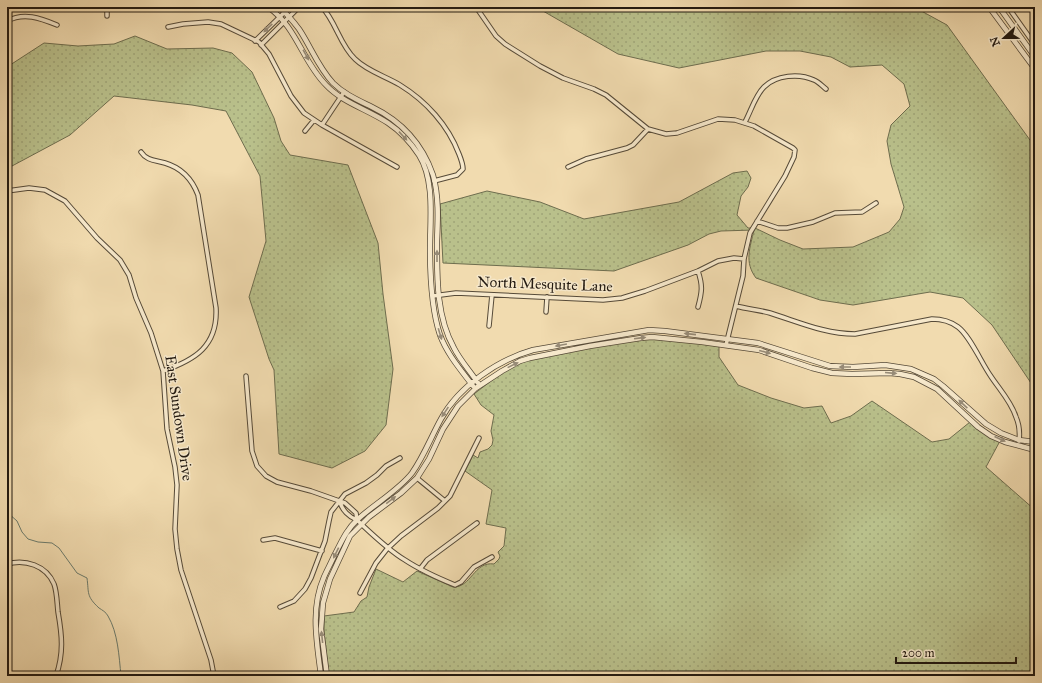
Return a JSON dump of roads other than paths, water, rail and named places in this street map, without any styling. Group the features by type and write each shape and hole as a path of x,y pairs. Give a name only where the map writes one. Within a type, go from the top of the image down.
{"street":[{"path":"107,7 107,16"},
{"path":"268,7 285,22 296,37 319,77 325,84 341,97 388,123 400,133 420,157 430,190 430,247 433,296 437,323 444,344 452,358 472,384 478,387"},
{"path":"278,7 299,29 324,72 335,84 344,92 388,116 414,138 425,155 434,181 437,202 437,274 439,295 446,328 453,347 476,380 478,387"},
{"path":"255,41 290,7"},
{"path":"261,45 299,7"},
{"path":"322,7 347,50 354,59 412,93 428,107 448,131 455,144 462,163 462,169 457,175 428,183"},
{"path":"476,7 496,36 505,44 540,66 563,78 606,95 648,129 666,134 677,134 718,119 735,120 745,122 791,146 794,150 794,157 785,176 750,233 744,259 743,276 726,345"},
{"path":"989,7 1035,69"},
{"path":"999,7 1035,57"},
{"path":"1008,7 1035,45"},
{"path":"7,21 24,16 40,18 57,25"},
{"path":"168,27 208,22 221,24 255,41 269,54 291,96 304,113 322,125 397,167"},
{"path":"745,122 764,86 775,79 787,76 814,79 826,89"},
{"path":"322,125 344,92"},
{"path":"305,131 314,120"},
{"path":"568,167 586,159 627,148 633,145 648,129"},
{"path":"141,152 149,160 167,163 181,170 191,180 195,188 198,195 217,316 209,341 203,349 190,360 163,371"},
{"name":"East Sundown Drive","path":"7,191 29,188 45,190 59,196 97,238 117,256 129,275 136,298 151,333 163,371 167,429 177,484 177,549 181,570 212,660 214,676"},
{"path":"756,221 778,228 787,228 813,222 835,213 862,212 876,203"},
{"path":"7,217 7,248"},
{"name":"North Mesquite Lane","path":"433,296 456,293 602,300 622,298 698,271 718,261 734,258 744,259"},
{"path":"698,271 702,281 702,292 698,307"},
{"path":"489,326 492,295"},
{"path":"546,297 546,312"},
{"path":"736,306 768,312 825,331 843,334 855,334 932,319 941,319 950,322 959,328 966,337 1012,407 1018,424 1019,440 1017,445"},
{"path":"321,676 316,633 316,604 323,578 342,539 349,528 357,520 411,474 440,419 457,397 476,380 498,364 520,354 533,350 648,330 758,343 830,366 847,367 885,364 897,366 922,373 934,379 986,424 1001,433 1019,440 1035,442"},
{"path":"327,676 321,616 324,598 330,579 350,536 361,524 401,493 417,478 458,406 478,387 508,367 530,358 641,338 670,338 766,352 812,368 832,373 889,373 914,377 937,389 978,427 991,436 1035,450"},
{"path":"246,376 252,451 257,466 266,476 277,482 311,491 345,503 356,513 357,520"},
{"path":"360,593 376,563 388,548 445,502 478,438"},
{"path":"280,607 294,601 305,589 326,541 331,512 345,494 366,483 386,466 400,458"},
{"path":"417,478 445,502"},
{"path":"340,502 341,508 352,518 357,520 388,548 404,560 455,585 462,582 474,567 492,557"},
{"path":"347,513 351,508"},
{"path":"420,568 426,560 477,523"},
{"path":"263,540 275,538 322,551"},
{"path":"7,564 21,562 33,564 46,572 52,579 55,587 62,637 62,652 56,674 67,676"}],"waterway":[{"path":"7,514 8,513 17,521 22,532 28,539 38,542 52,543 59,548 77,573 87,578 90,597 95,604 105,612 114,630 118,645 121,676"}]}
